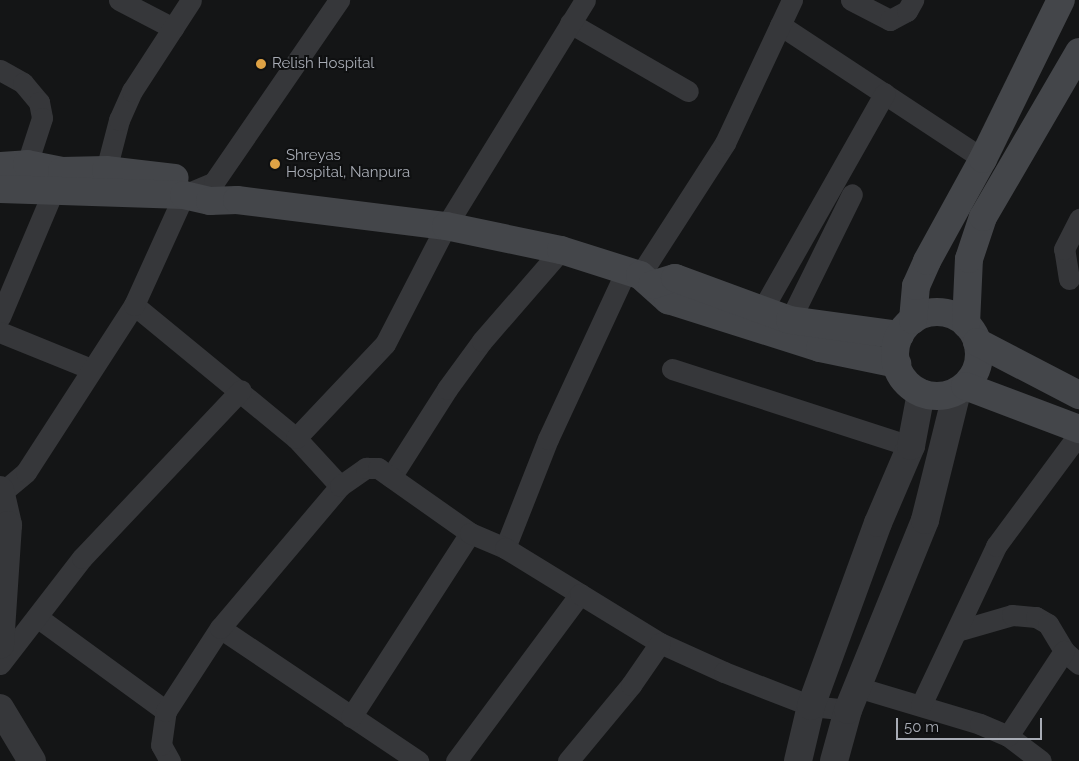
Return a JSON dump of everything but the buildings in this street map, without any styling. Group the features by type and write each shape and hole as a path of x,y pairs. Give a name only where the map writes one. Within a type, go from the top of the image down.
{"main road":[{"path":"1061,0 983,159 920,274 897,364 902,376 921,393 945,396 961,389 978,366 972,333 969,259 983,218 1079,52"},
{"path":"13,165 58,181 184,194 210,201 237,200 446,226 560,250 639,277 675,278 790,320 906,328 929,314 946,313 972,333 1079,395"},
{"path":"0,189 58,181 106,170 214,182 237,200"},
{"path":"639,277 668,300 820,348 897,364"},
{"path":"961,389 1079,428"}],"street":[{"path":"119,0 172,28"},
{"path":"106,170 119,120 132,91 191,0"},
{"path":"0,645 2,504 26,472 134,304 184,194 214,182 339,0"},
{"path":"296,438 386,344 446,226 585,0"},
{"path":"505,548 548,439 639,277 725,143 792,0"},
{"path":"851,0 890,20 907,11 913,0"},
{"path":"570,23 688,91"},
{"path":"780,25 983,159"},
{"path":"0,70 23,83 39,102 42,118 13,165"},
{"path":"762,310 885,93"},
{"path":"0,318 58,181"},
{"path":"790,320 852,194"},
{"path":"1069,278 1064,249 1079,219"},
{"path":"391,476 446,389 482,341 560,250"},
{"path":"134,304 241,390 296,438 340,486"},
{"path":"0,332 91,369"},
{"path":"672,369 911,446"},
{"path":"834,761 852,699 924,520 961,389"},
{"path":"0,664 100,537 241,390"},
{"path":"798,761 812,706 878,523 911,446 921,393"},
{"path":"921,705 1004,534 1079,434"},
{"path":"170,761 161,745 166,712 220,628 340,486 366,468 378,468 470,533 505,548 660,643 812,706 852,699 921,705 1008,736 1041,761"},
{"path":"351,717 470,533"},
{"path":"456,761 580,594"},
{"path":"957,631 1012,615 1024,615 1048,624 1071,658 1008,736"},
{"path":"37,617 166,712"},
{"path":"220,628 418,761"},
{"path":"568,761 631,686 660,643"},
{"path":"0,708 32,761"}],"place":[{"name":"Relish Hospital","path":"261,64"},
{"name":"Shreyas Hospital, Nanpura","path":"275,164"}]}
